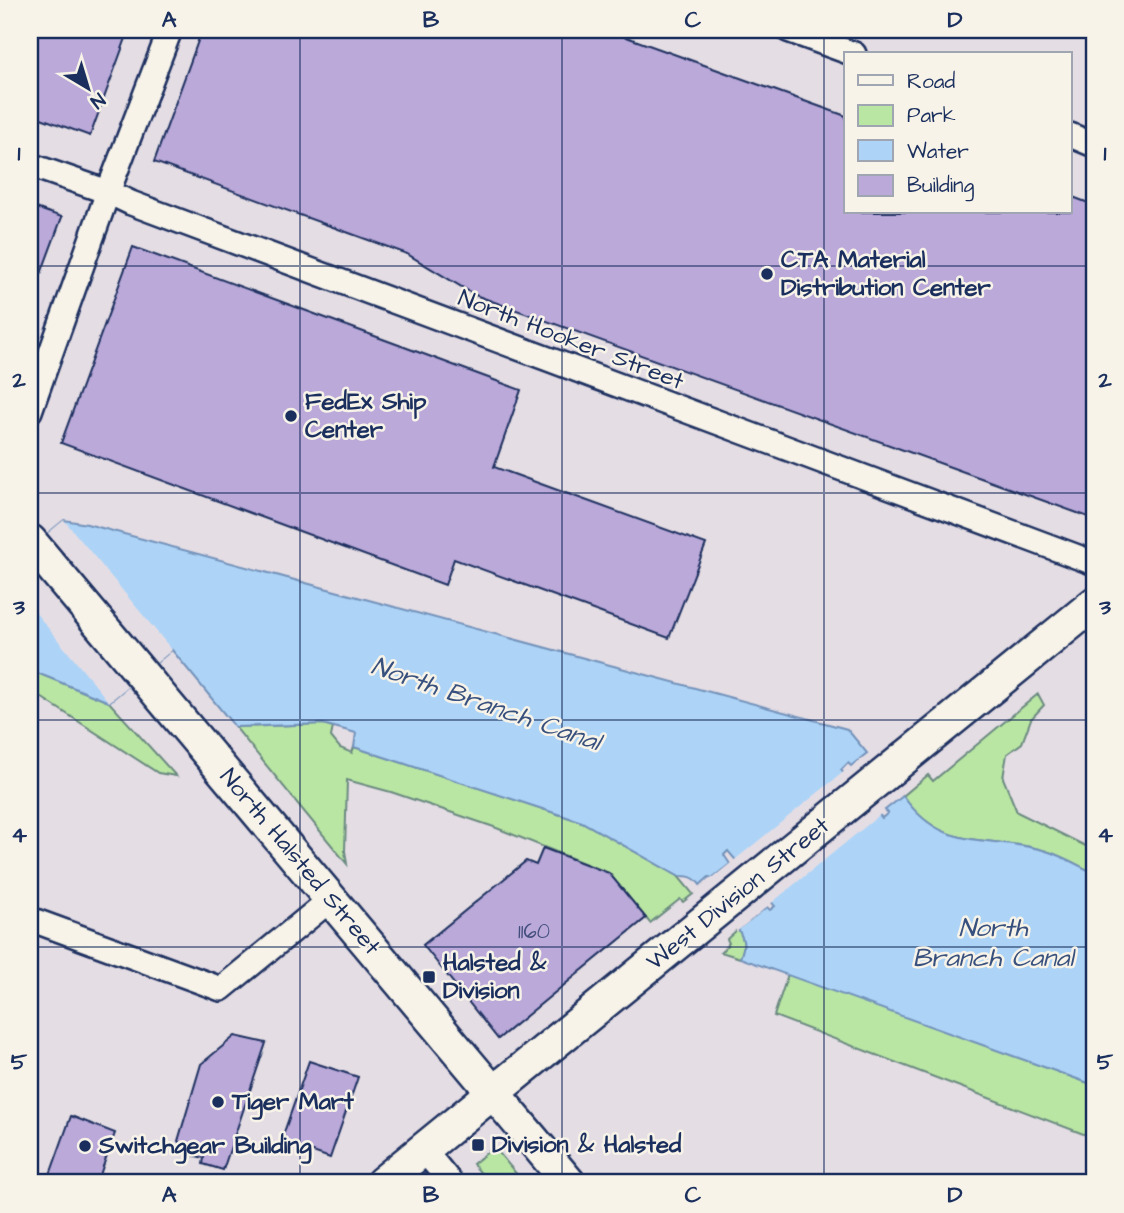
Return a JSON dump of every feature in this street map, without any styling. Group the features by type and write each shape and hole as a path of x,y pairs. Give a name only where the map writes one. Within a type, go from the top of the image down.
{"main road":[{"name":"North Halsted Street","path":"31,543 569,1183"},
{"name":"West Division Street","path":"382,1183 1094,604"}],"street":[{"path":"30,411 108,192 170,30"},
{"path":"788,30 848,52"},
{"path":"1072,136 1094,145"},
{"name":"North Hooker Street","path":"30,165 1094,563"},
{"path":"30,919 221,989 331,899"},
{"path":"423,1149 451,1183"}],"green space":[{"path":"30,670 109,702 176,776 158,773 30,690"},
{"path":"1038,694 1044,705 1031,719 1022,743 1007,754 1003,778 1017,812 1094,850 1094,873 1046,851 948,833 933,826 903,796 928,775 933,781"},
{"path":"323,724 333,727 331,737 340,748 352,753 354,747 582,822 678,876 693,894 683,902 680,899 650,923 609,873 494,827 347,780 347,864 235,727"},
{"path":"738,929 744,944 740,958 721,952 729,943 727,939"},
{"path":"788,974 1094,1085 1094,1138 774,1016"},
{"path":"494,1147 524,1183 489,1183 473,1164"}],"water":[{"name":"North Branch Canal","path":"64,520 847,729 867,753 851,766 848,763 841,770 882,818 888,813 885,810 903,796 933,826 948,833 1046,851 1094,873 1094,1085 740,958 744,944 738,929 767,907 770,910 775,906 728,851 724,855 730,864 700,885 693,878 678,876 582,822 354,747 356,733 323,724 235,727 172,650 109,702 30,670 30,548"}],"pier":[{"path":"64,520 172,650 109,702 30,606 30,548"},
{"path":"846,770 882,813 736,932 736,927 768,903 734,863 714,881 700,888"}],"building":[{"path":"30,30 129,30 90,136 30,114"},
{"name":"CTA Material Distribution Center","path":"202,30 607,30 844,115 844,214 1072,214 1072,197 1094,205 1094,519 475,295 407,254 154,162"},
{"path":"30,206 62,217 32,298 30,298"},
{"name":"FedEx Ship Center","path":"133,247 521,390 494,467 706,544 669,638 454,559 445,585 61,443"},
{"path":"543,848 609,873 646,918 498,1039 423,945 526,861 536,865"},
{"name":"Tiger Mart","path":"235,1036 266,1043 223,1170 203,1164 204,1158 189,1154 178,1141 201,1064"},
{"path":"309,1061 358,1077 330,1158 281,1141"},
{"name":"Switchgear Building","path":"71,1116 115,1133 97,1183 47,1183"}],"place":[{"name":"CTA Material Distribution Center","path":"767,274"},
{"name":"FedEx Ship Center","path":"291,416"},
{"name":"Halsted & Division","path":"429,977"},
{"name":"Tiger Mart","path":"218,1102"},
{"name":"Division & Halsted","path":"478,1145"},
{"name":"Switchgear Building","path":"85,1146"}]}
